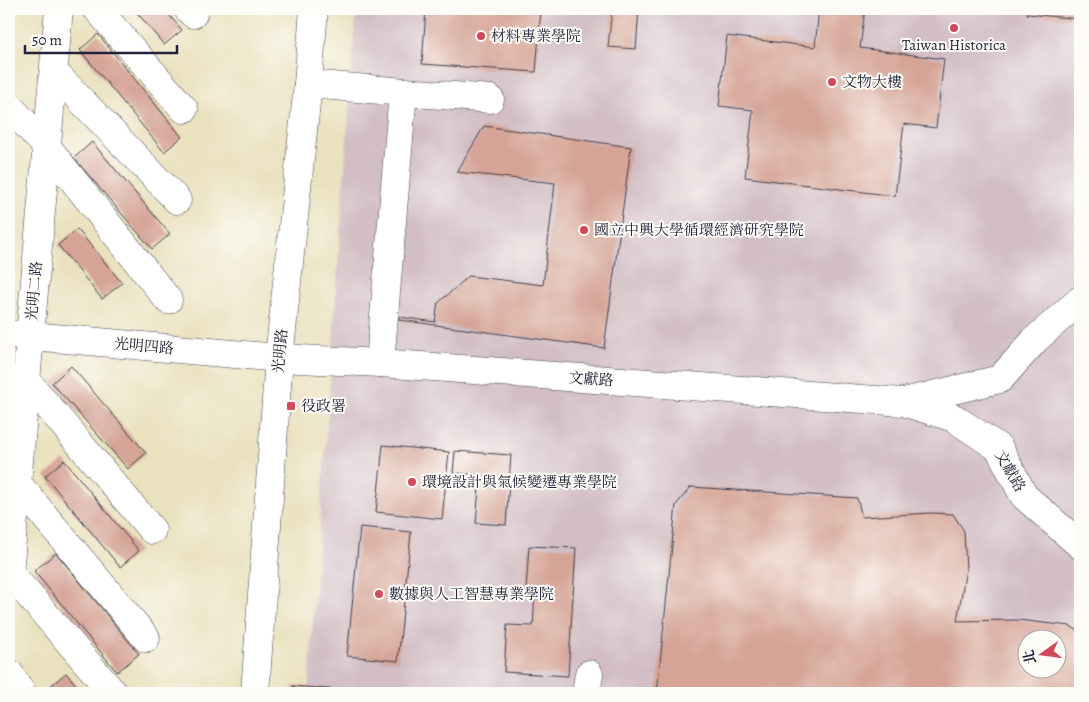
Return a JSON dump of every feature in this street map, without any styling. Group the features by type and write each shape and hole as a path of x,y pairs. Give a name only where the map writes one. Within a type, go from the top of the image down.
{"street":[{"path":"38,9 58,19"},
{"path":"97,9 184,109"},
{"name":"光明路","path":"255,693 279,358 308,84 314,9"},
{"name":"光明二路","path":"9,573 11,514 17,483 26,380 20,335 47,147 58,19"},
{"path":"54,72 177,200"},
{"path":"308,84 490,99"},
{"path":"380,363 403,92"},
{"path":"9,108 47,147 168,300"},
{"name":"文獻路","path":"902,402 1000,379 1036,340 1080,300"},
{"name":"光明四路","path":"20,335 279,358"},
{"name":"文獻路","path":"279,358 380,363 902,402 954,418 999,448 1024,496 1080,545"},
{"path":"26,380 152,530"},
{"path":"17,483 146,638"},
{"path":"9,573 113,693"},
{"path":"9,673 22,693"}],"shaded area":[{"path":"356,9 1080,9 1080,693 308,693"}],"building":[{"path":"134,9 164,9 182,30 164,45"},
{"name":"材料專業學院","path":"426,9 541,9 536,72 422,64"},
{"path":"612,9 639,9 636,49 608,47"},
{"name":"文物大樓","path":"819,9 865,9 860,48 944,59 936,128 904,124 895,196 745,177 753,110 719,106 727,36 815,47"},
{"path":"1028,9 1080,9 1080,19 1027,14"},
{"path":"98,34 182,137 164,152 80,50"},
{"name":"國立中興大學循環經濟研究學院","path":"484,126 631,147 604,348 399,320 399,317 435,322 438,303 469,276 543,285 555,183 457,172"},
{"path":"92,142 170,234 152,249 74,158"},
{"path":"77,229 122,283 102,299 58,245"},
{"path":"71,366 146,453 128,469 52,383"},
{"name":"環境設計與氣候變遷專業學院","path":"383,445 449,452 442,519 376,512"},
{"path":"455,451 511,455 506,525 476,523 480,475 453,473"},
{"path":"64,460 139,551 120,567 45,476"},
{"path":"691,487 857,498 862,517 931,513 953,514 964,531 966,569 957,621 1018,620 1070,626 1080,632 1080,693 657,693 676,505"},
{"name":"數據與人工智慧專業學院","path":"360,527 411,532 398,661 347,656"},
{"path":"529,546 576,548 568,676 504,672 507,625 533,626 535,591 526,590"},
{"path":"56,553 139,654 117,672 34,571"},
{"path":"66,673 83,693 52,693 48,688"},
{"path":"293,686 352,691 352,693 293,693"}],"place":[{"name":"Taiwan Historica","path":"954,28"},
{"name":"材料專業學院","path":"481,36"},
{"name":"文物大樓","path":"832,82"},
{"name":"國立中興大學循環經濟研究學院","path":"584,230"},
{"name":"役政署","path":"291,406"},
{"name":"環境設計與氣候變遷專業學院","path":"412,482"},
{"name":"數據與人工智慧專業學院","path":"379,594"}]}
